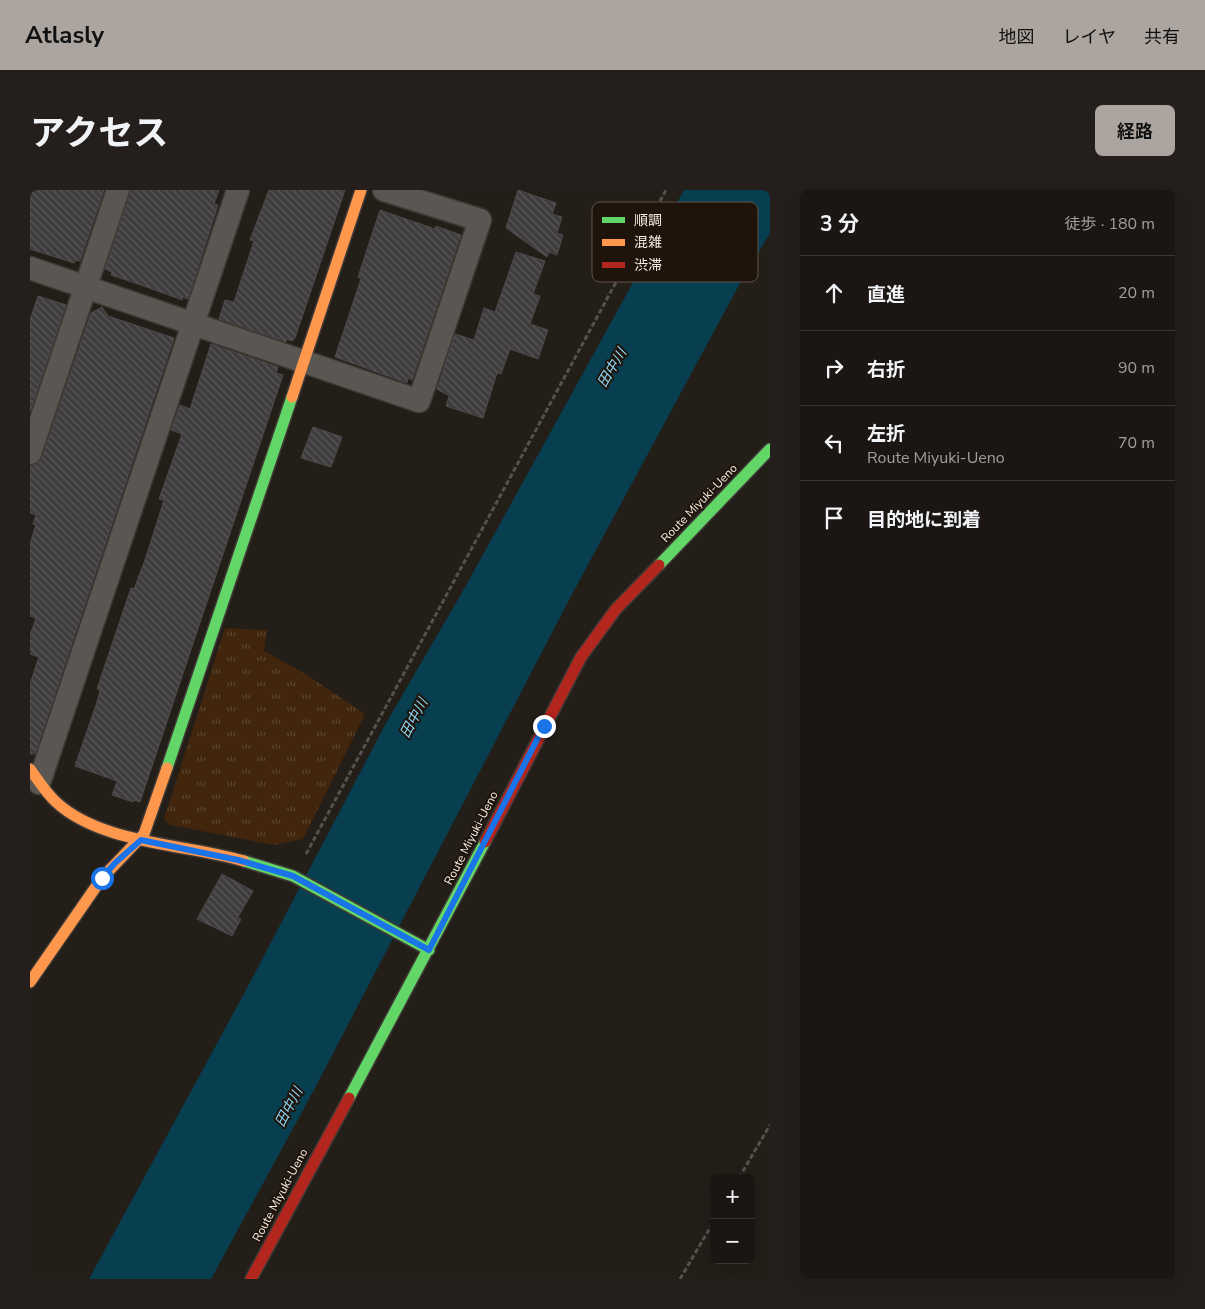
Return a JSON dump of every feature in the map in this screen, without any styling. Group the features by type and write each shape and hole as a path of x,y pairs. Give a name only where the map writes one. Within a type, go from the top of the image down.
{"street":[{"path":"30,453 118,190"},
{"path":"238,190 194,323 34,776 55,802 78,818 121,835 238,860 295,878 429,950"},
{"path":"30,982 102,878 115,863 141,840 148,826 361,190"},
{"path":"30,268 419,401 480,220 384,190"},
{"name":"Route Miyuki-Ueno","path":"251,1279 429,950 581,657 616,609 770,449"}],"path":[{"path":"660,202 666,190"},
{"path":"295,878 616,282"},
{"path":"741,1174 770,1125"},
{"path":"680,1279 710,1228"}],"green space":[{"path":"225,628 267,630 264,651 304,673 365,714 303,839 274,845 170,825 164,819"}],"water":[{"path":"684,190 770,190 770,233 758,253 758,202 677,202"},
{"name":"田中川","path":"633,282 741,282 570,598 315,1088 211,1279 89,1279 246,990 385,725 464,589"}],"building":[{"path":"30,190 104,190 80,261 75,260 74,263 30,249"},
{"path":"131,190 219,190 214,204 218,205 188,299 183,297 182,300 111,275 112,272 105,269"},
{"path":"269,190 345,190 295,338 292,341 287,339 286,342 219,319 225,300 234,302 254,241 250,240"},
{"path":"518,190 556,203 552,214 562,217 557,233 563,235 557,255 549,252 547,257 506,228"},
{"path":"380,210 435,229 436,226 461,235 412,380 408,378 407,383 335,357 361,279 358,277"},
{"path":"516,252 545,261 533,294 540,296 530,324 548,330 538,359 510,349 501,374 497,373 483,418 446,406 449,396 437,389 455,334 474,340 484,308 495,312"},
{"path":"38,296 66,305 30,412 30,320"},
{"path":"102,307 108,316 174,338 35,754 30,754 30,684 39,657 30,654 30,635 36,618 30,616 30,543 36,525 33,524 36,515 30,513 30,466 38,463 42,457 91,313"},
{"path":"211,344 278,367 276,373 283,375 140,802 134,800 133,802 112,795 117,781 75,766 97,702 100,691 97,689 131,588 134,589 145,560 164,500 159,499 182,434 171,430 180,405 190,409"},
{"path":"313,427 342,437 331,467 301,458"},
{"path":"222,874 253,891 238,917 241,919 232,936 197,919"}],"traffic: fast":[{"path":"167,768 292,397"},
{"path":"659,565 770,449"},
{"path":"349,1098 485,842"},
{"path":"244,861 293,876 429,950"}],"traffic: slow":[{"path":"292,397 361,190"},
{"path":"30,982 102,878 144,834 167,768"},
{"path":"30,769 45,791 56,802 75,816 96,827 146,841 244,861"}],"traffic: jam":[{"path":"485,842 581,657 616,609 659,565"},
{"path":"251,1279 349,1098"}],"route":[{"path":"102,878 115,863 141,840 238,860 271,868 293,876 429,950 544,726"}]}
